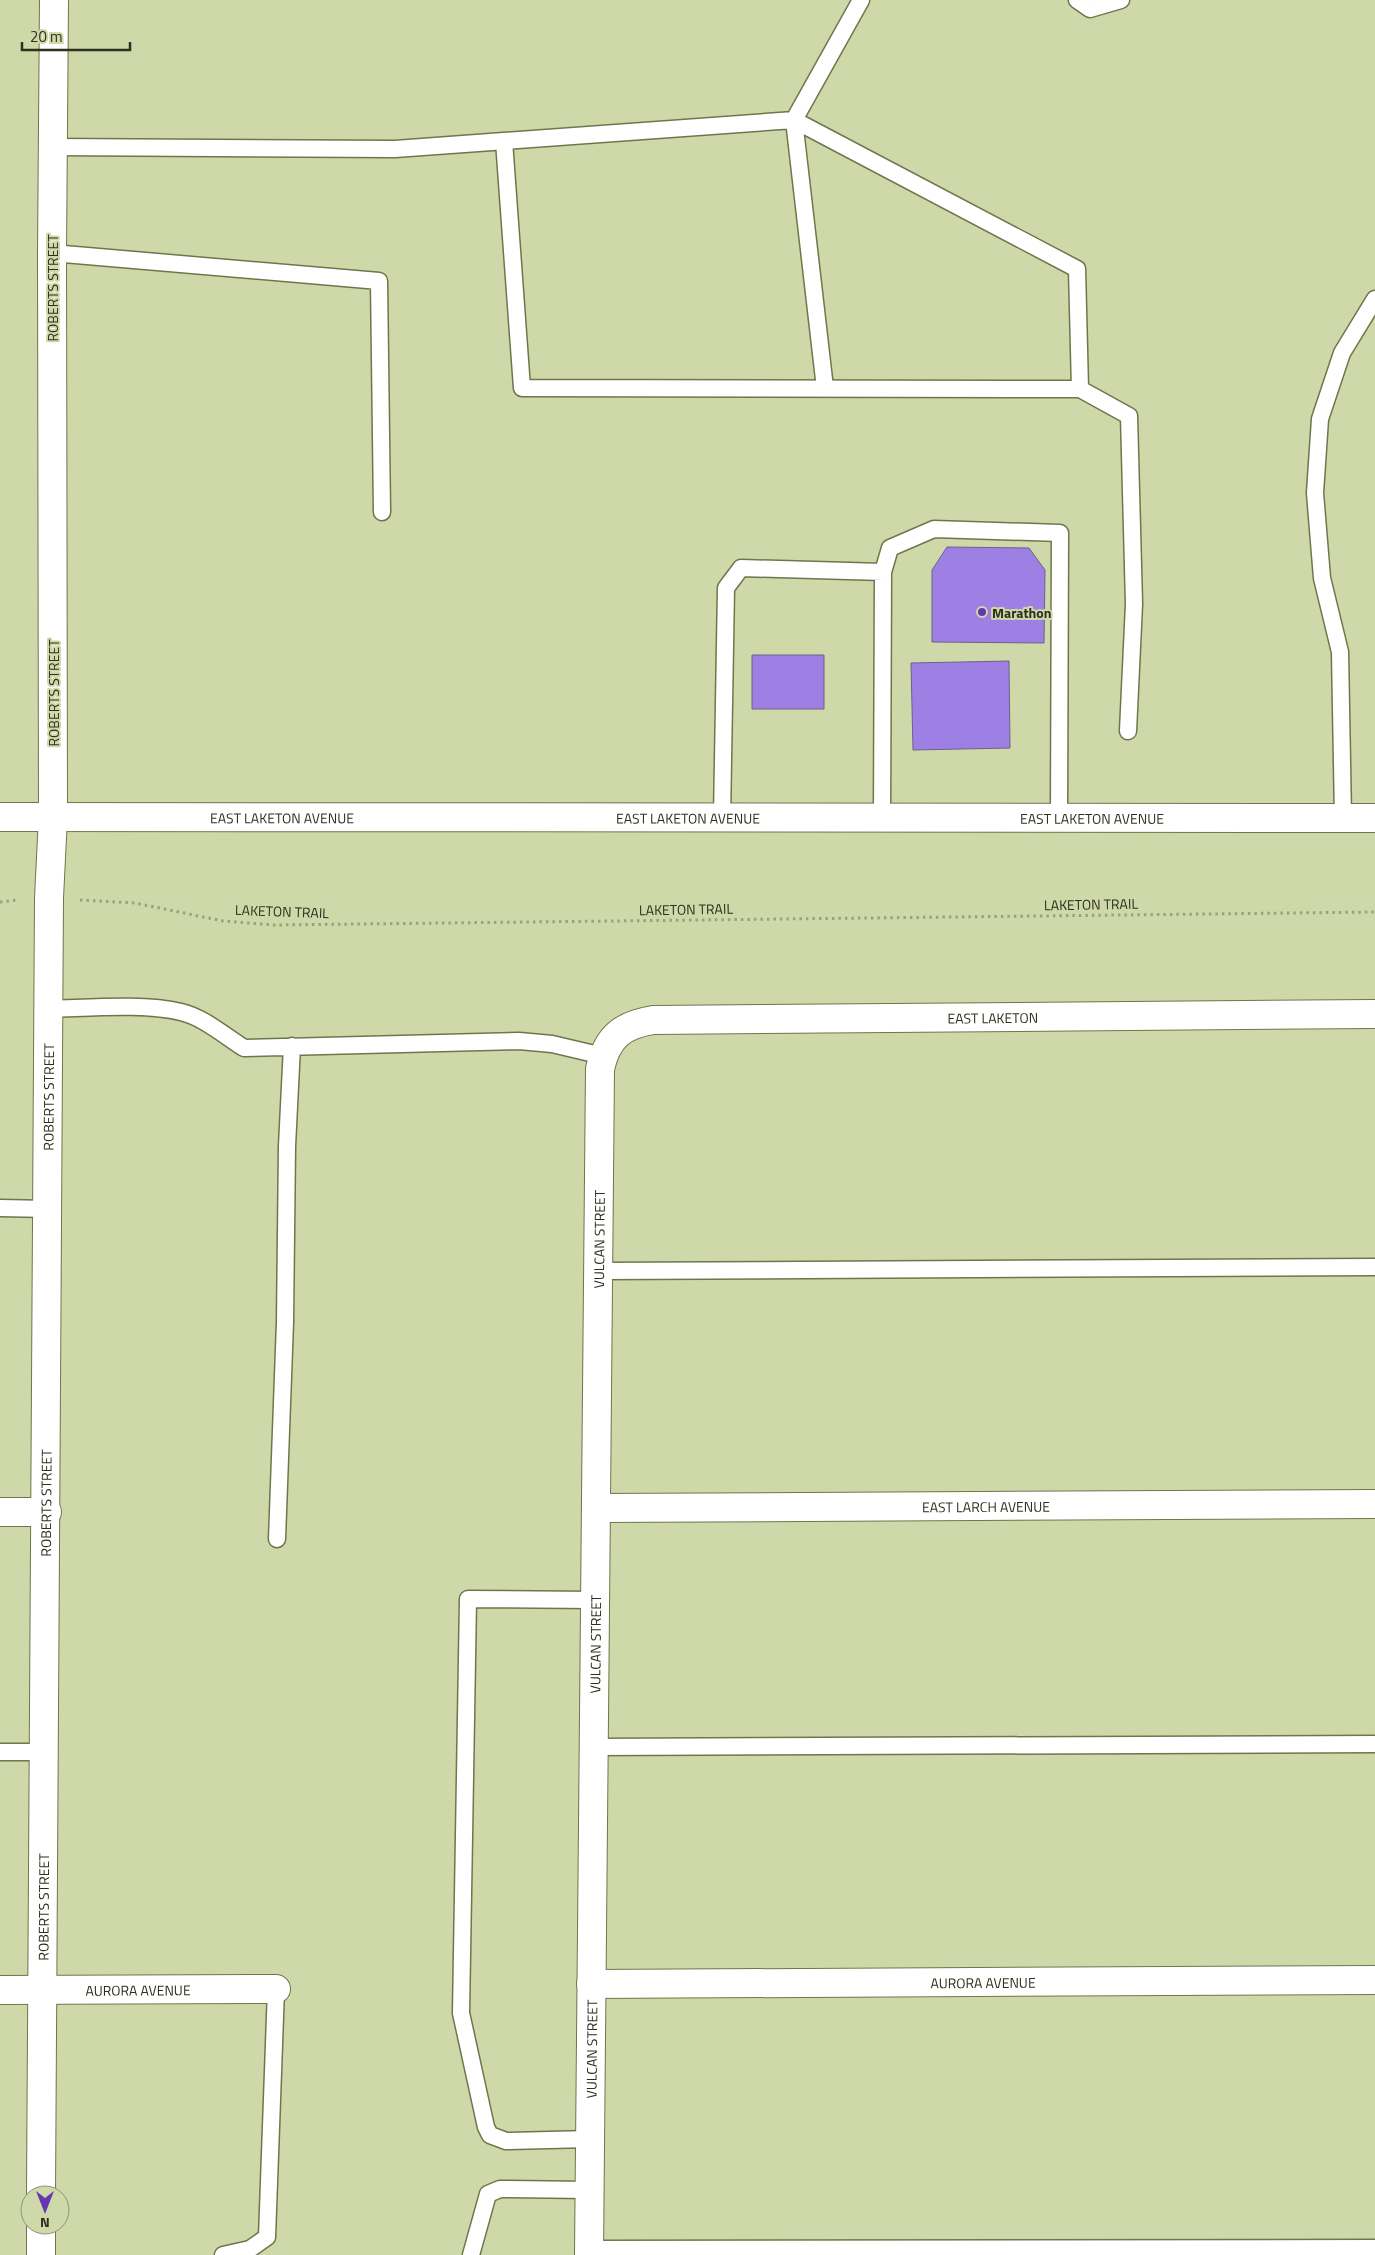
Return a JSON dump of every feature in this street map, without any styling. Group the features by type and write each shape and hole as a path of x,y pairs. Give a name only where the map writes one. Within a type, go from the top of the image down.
{"street":[{"name":"ROBERTS STREET","path":"41,2185 49,1209 49,898 53,817 52,147 54,0"},
{"name":"EAST LAKETON AVENUE","path":"0,817 1375,818"},
{"name":"EAST LAKETON","path":"608,1046 638,1022 653,1020 1375,1014"},
{"name":"VULCAN STREET","path":"589,2252 600,1069 608,1046"},
{"name":"EAST LARCH AVENUE","path":"597,1508 1375,1504"},
{"path":"0,1512 47,1512"},
{"name":"AURORA AVENUE","path":"591,1984 1375,1980"},
{"name":"AURORA AVENUE","path":"0,1990 276,1989"},
{"path":"41,2235 41,2255"}],"lane":[{"path":"825,388 794,120 861,0"},
{"path":"1077,0 1090,9 1120,0"},
{"path":"52,147 395,149 794,120 1077,268 1080,389"},
{"path":"504,141 522,388 1080,389 1129,416 1134,604 1128,731"},
{"path":"52,253 379,280 382,512"},
{"path":"1343,818 1340,652 1322,578 1314,492 1320,420 1342,353 1375,299"},
{"path":"882,818 883,572 890,548 934,529 1060,533 1059,819"},
{"path":"722,818 726,588 741,568 883,572"},
{"path":"50,1009 147,1008 182,1012 244,1048 519,1041 608,1046"},
{"path":"277,1539 285,1322 287,1146 292,1046"},
{"path":"0,1208 49,1209"},
{"path":"599,1271 1375,1267"},
{"path":"590,2139 506,2141 490,2135 486,2127 461,2013 468,1599 596,1600"},
{"path":"594,1747 1375,1744"},
{"path":"0,1752 45,1752"},
{"path":"223,2255 250,2249 267,2238 276,1989"},
{"path":"471,2255 488,2194 500,2189 589,2190"},
{"path":"589,2252 1375,2248"}],"path":[{"name":"LAKETON TRAIL","path":"0,902 49,898 135,903 223,921 274,925 1375,912"}],"building":[{"path":"947,547 1029,548 1045,570 1044,643 932,642 932,570"},
{"path":"752,655 824,655 824,709 752,709"},
{"path":"1009,661 1010,748 913,750 911,663"}],"place":[{"name":"Marathon","path":"982,612"}]}
